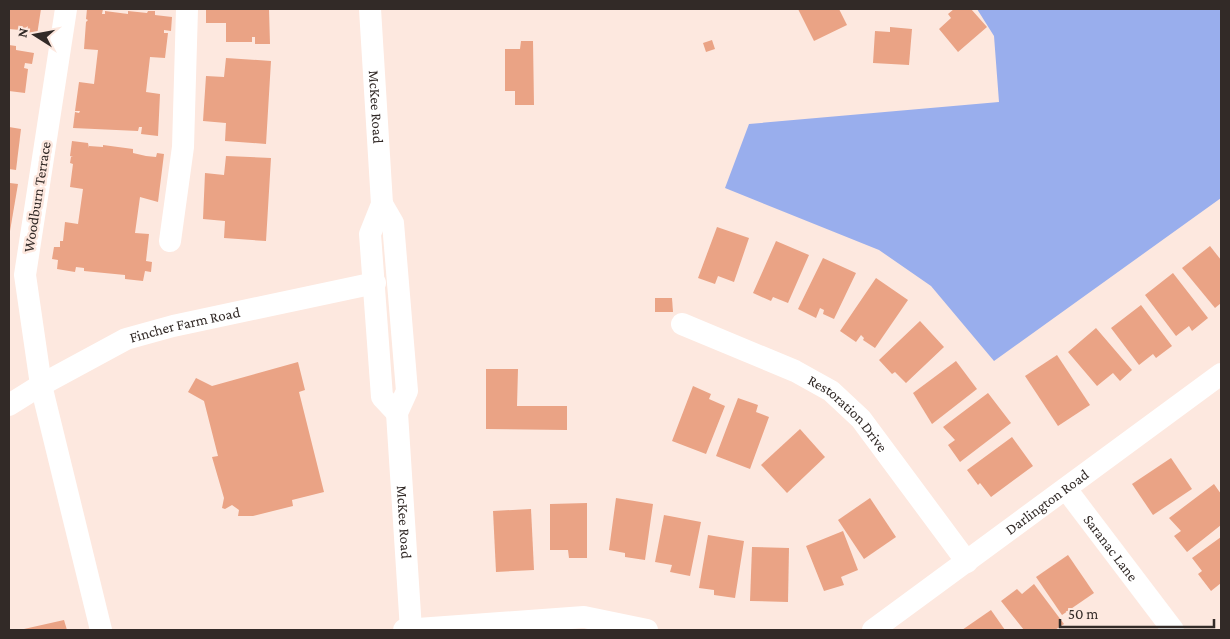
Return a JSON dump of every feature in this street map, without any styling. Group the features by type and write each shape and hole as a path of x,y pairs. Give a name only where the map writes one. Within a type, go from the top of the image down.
{"street":[{"name":"Woodburn Terrace","path":"66,9 26,275 41,385 101,630"},
{"path":"170,241 182,147 187,9"},
{"name":"McKee Road","path":"370,9 382,204 370,234 382,397 397,413"},
{"name":"McKee Road","path":"382,204 393,223 407,391 397,413 409,630"},
{"name":"Fincher Farm Road","path":"9,406 41,385 126,339 173,326 375,283"},
{"name":"Restoration Drive","path":"682,324 795,372 831,391 861,420 967,562"},
{"name":"Darlington Road","path":"873,630 1221,374"},
{"name":"Saranac Lane","path":"1066,489 1173,630"},
{"path":"409,630 584,617 645,630"}],"shaded area":[{"path":"977,9 1221,9 1221,198 994,361 931,286 879,250 725,188 749,124 999,102 994,36"}],"building":[{"path":"9,9 41,9 37,35 22,33 23,27 21,26 20,30 9,29"},
{"path":"87,9 103,9 102,14 105,14 105,11 128,14 128,11 147,13 148,11 155,11 155,15 172,17 171,31 164,30 164,33 168,33 165,58 150,57 146,92 160,94 158,136 141,134 142,127 139,127 138,131 73,128 75,112 79,113 80,111 75,111 79,82 94,84 98,50 84,49 86,22 88,20 86,19"},
{"path":"206,9 269,9 270,44 255,44 255,37 252,37 252,42 226,42 226,23 206,23"},
{"path":"798,9 839,9 847,25 814,41"},
{"path":"954,9 971,9 987,27 958,52 939,29 951,18 948,14"},
{"path":"890,27 912,29 909,65 873,63 875,31 890,32"},
{"path":"712,40 715,49 706,52 703,43"},
{"path":"521,41 533,41 534,105 515,105 515,91 505,91 505,49 520,49"},
{"path":"9,45 16,46 16,50 34,53 32,64 25,63 24,68 28,69 25,93 9,91"},
{"path":"226,58 271,61 266,144 225,141 226,123 203,121 206,76 224,77"},
{"path":"9,127 21,129 16,170 9,169"},
{"path":"72,141 88,143 89,148 89,146 103,147 103,145 133,149 133,153 146,156 156,157 157,153 164,154 158,202 140,197 135,233 149,234 146,261 152,262 151,272 145,271 143,281 125,279 125,275 84,271 84,268 76,267 75,272 57,269 58,260 52,259 54,247 60,247 60,241 63,241 65,222 78,224 83,189 70,187 73,164 70,163 71,157 73,157 70,156"},
{"path":"226,156 271,158 266,241 224,238 225,221 203,219 205,173 224,175"},
{"path":"10,183 18,184 10,231 9,188"},
{"path":"717,227 749,238 734,282 718,276 715,284 698,278"},
{"path":"776,241 809,255 788,303 773,297 771,301 753,293"},
{"path":"1210,246 1221,260 1221,303 1215,308 1182,268"},
{"path":"823,258 856,273 834,319 823,314 824,310 820,308 816,318 798,309"},
{"path":"1173,273 1208,318 1192,331 1189,326 1176,336 1145,295"},
{"path":"876,278 908,300 875,348 863,340 864,338 861,335 856,342 840,331"},
{"path":"655,298 672,298 673,312 655,312"},
{"path":"1141,305 1172,346 1156,358 1153,354 1139,365 1111,328"},
{"path":"920,321 944,347 906,383 895,372 892,374 879,360"},
{"path":"1096,328 1132,370 1120,381 1113,373 1097,386 1068,352"},
{"path":"1057,355 1090,405 1058,426 1025,376"},
{"path":"956,361 977,389 932,424 913,393"},
{"path":"298,362 305,390 299,392 324,492 292,500 293,506 253,516 238,516 239,510 232,505 225,509 222,508 224,498 212,457 218,456 204,401 188,392 196,378 212,386"},
{"path":"486,369 518,369 517,406 567,406 567,430 486,429"},
{"path":"693,386 711,394 709,399 725,406 706,454 672,441"},
{"path":"988,393 1011,423 960,462 948,445 955,440 943,427"},
{"path":"738,398 758,405 756,412 769,417 750,469 716,456"},
{"path":"800,429 825,457 787,493 761,465"},
{"path":"1012,437 1033,466 991,497 980,483 978,485 967,470"},
{"path":"1171,458 1192,489 1153,515 1132,484"},
{"path":"1214,484 1221,494 1221,525 1187,552 1174,536 1181,531 1169,518"},
{"path":"616,498 653,504 645,560 625,557 625,553 609,550"},
{"path":"870,498 896,537 864,559 838,520"},
{"path":"587,503 587,558 569,558 568,550 550,550 550,504"},
{"path":"531,509 534,570 496,572 493,511"},
{"path":"664,515 701,522 690,576 670,572 672,565 655,562"},
{"path":"843,531 858,570 841,577 844,585 824,591 806,546"},
{"path":"708,535 744,541 735,598 714,595 714,590 699,588"},
{"path":"1221,537 1221,583 1211,591 1198,574 1202,571 1192,558"},
{"path":"752,547 789,548 788,602 750,601"},
{"path":"1068,555 1094,593 1062,615 1036,577"},
{"path":"1034,584 1064,624 1055,630 1024,630 1001,601 1017,589 1022,594"},
{"path":"991,610 1005,630 962,630"},
{"path":"64,620 67,630 24,630 24,629"}]}
